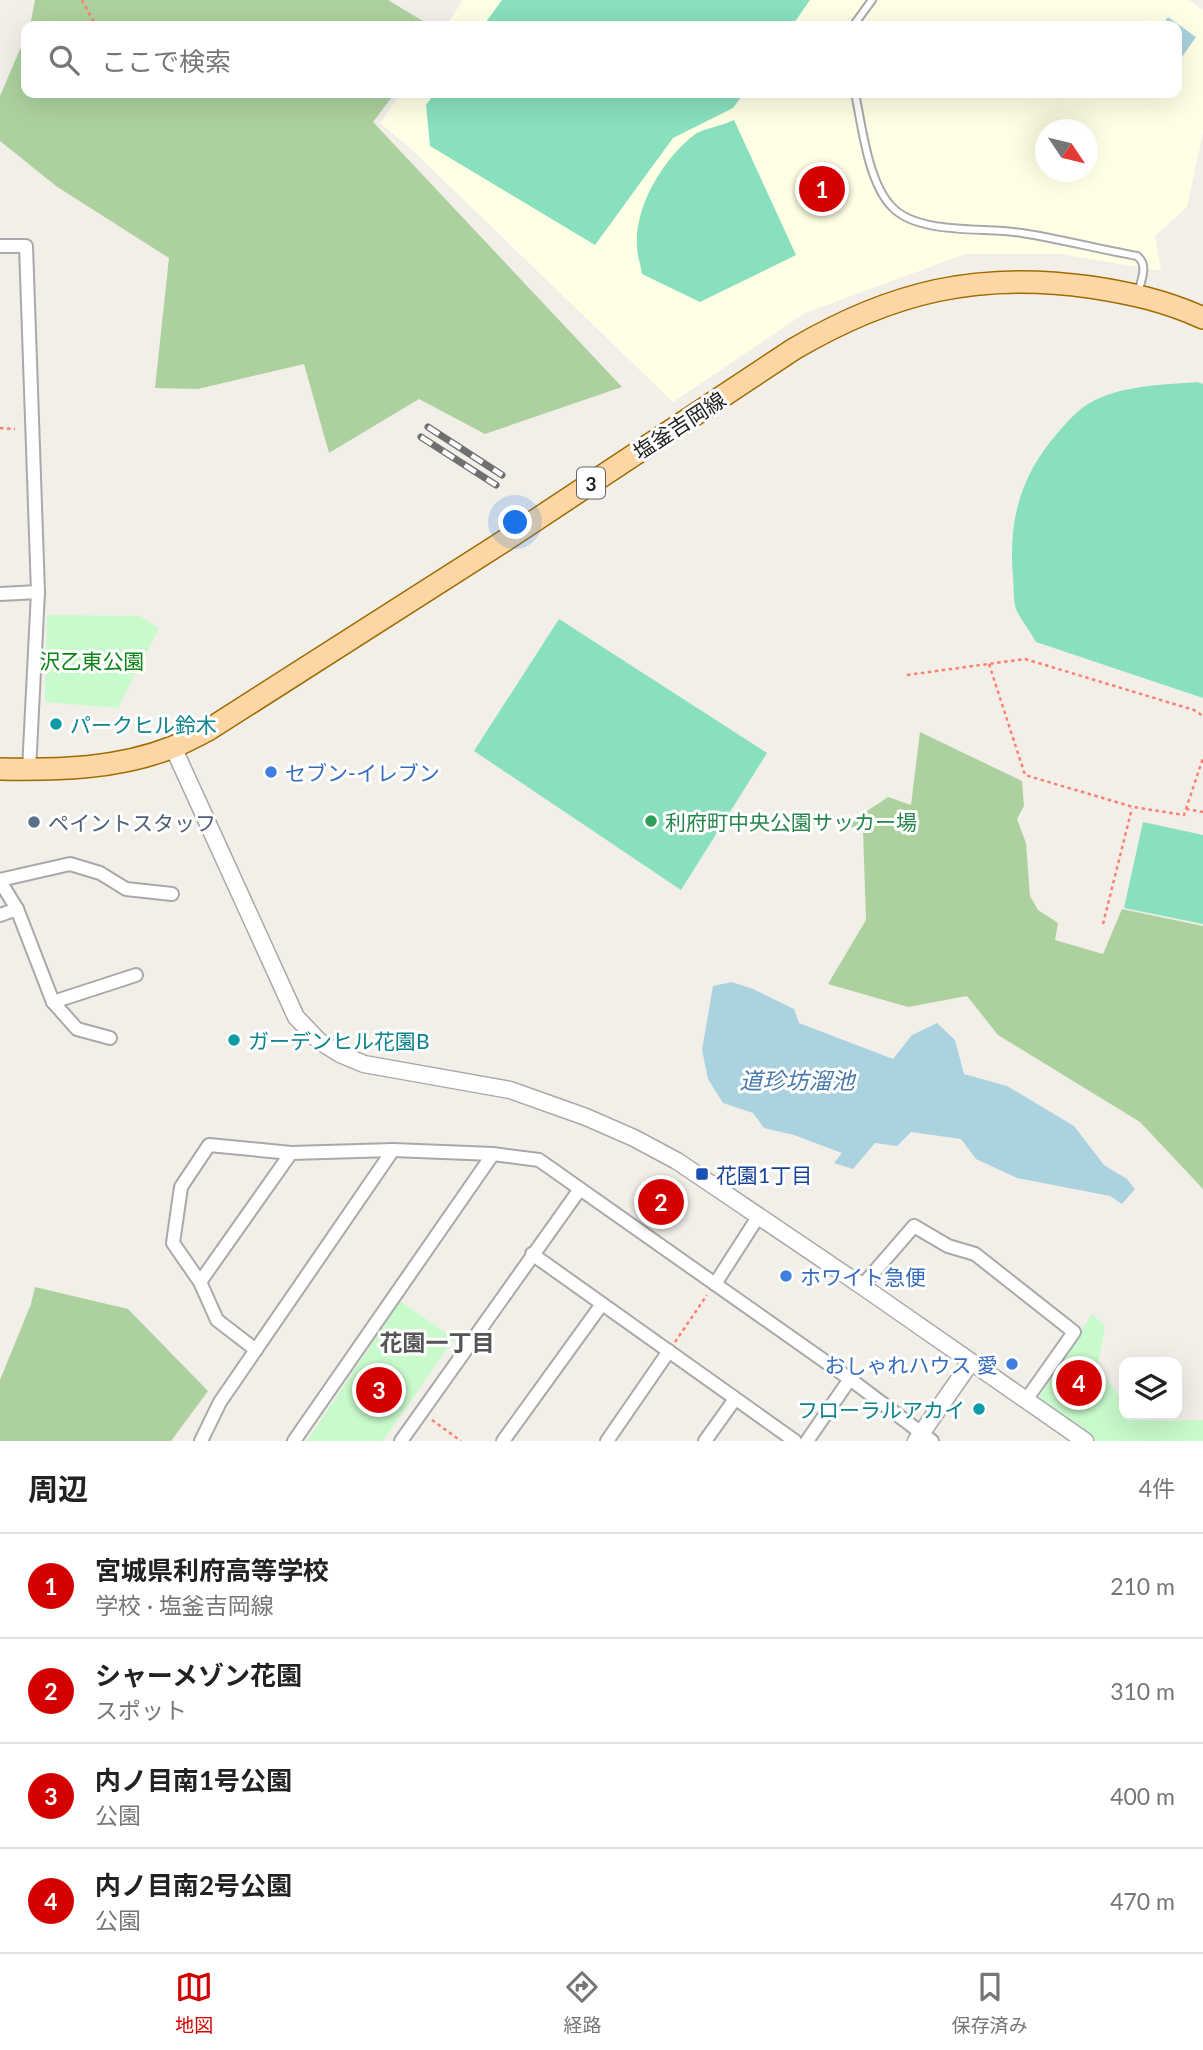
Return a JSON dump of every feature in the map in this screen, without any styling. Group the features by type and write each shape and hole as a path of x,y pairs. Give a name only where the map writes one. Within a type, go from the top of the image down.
{"main road":[{"name":"塩釜吉岡線","path":"0,769 71,769 117,763 173,747 208,730 501,543 794,349 869,311 919,294 994,281 1068,284 1138,294 1203,318"}],"street":[{"path":"0,246 26,246 37,593 29,770"},
{"path":"0,594 37,593"},
{"path":"173,747 296,1017 319,1041 364,1064 510,1090 586,1117 634,1138 677,1161 1085,1441"},
{"path":"110,1038 77,1029 53,1002 17,909 0,881 70,864 100,873 126,889 172,894"},
{"path":"0,915 17,909"},
{"path":"53,1002 136,975"},
{"path":"256,1350 217,1320 200,1282 173,1243 181,1187 209,1145 291,1153 393,1150 493,1154 539,1160 850,1379 923,1438 971,1362"},
{"path":"201,1441 220,1402 393,1150"},
{"path":"200,1282 291,1153"},
{"path":"294,1441 493,1154"},
{"path":"401,1441 580,1189"},
{"path":"715,1284 758,1217"},
{"path":"862,1286 914,1226 948,1246 975,1254 1074,1332 1026,1400"},
{"path":"532,1254 795,1441"},
{"path":"503,1441 602,1304"},
{"path":"607,1441 669,1351"},
{"path":"807,1441 850,1379"},
{"path":"705,1441 735,1399"}],"lane":[{"path":"857,21 872,0"},
{"path":"856,98 869,160 891,208 906,218 925,224 1021,232 1137,257 1141,259 1144,267 1138,294"}],"path":[{"path":"82,0 93,21"},
{"path":"0,428 15,429"},
{"path":"907,675 1025,659 1194,710 1203,716"},
{"path":"989,663 1025,775 1133,807 1184,815 1203,758"},
{"path":"1103,924 1133,807"},
{"path":"1186,809 1203,812"},
{"path":"669,1351 715,1284"},
{"path":"421,1412 461,1441"}],"shaded area":[{"path":"463,0 1189,0 1203,10 1203,132 1187,207 1155,236 1161,271 1061,254 965,254 805,313 673,402 409,147 380,123 398,98 1182,98 1182,21 449,21"}],"green space":[{"path":"35,0 388,0 423,21 31,21"},
{"path":"502,0 810,0 795,21 487,21"},
{"path":"21,47 21,98 391,98 373,122 622,387 485,434 419,399 329,453 304,364 198,389 155,388 169,258 56,186 0,141 0,96"},
{"path":"431,98 740,98 733,108 673,138 595,245 430,146 426,105"},
{"path":"734,120 796,255 700,302 642,274 637,250 637,232 640,216 653,185 672,157 694,135"},
{"path":"1198,382 1203,384 1203,698 1036,642 1016,609 1012,556 1015,516 1027,480 1047,446 1073,416 1100,398 1127,389"},
{"name":"沢乙東公園","path":"47,615 140,616 159,628 118,708 45,702"},
{"name":"利府町中央公園サッカー場","path":"559,619 767,753 681,890 474,751"},
{"path":"920,732 1022,781 1024,806 1017,819 1026,843 1030,896 1038,910 1058,923 1055,940 1103,954 1122,909 1203,926 1203,1189 1140,1122 998,1035 967,996 908,1007 828,984 866,920 863,831 846,825 888,797 911,805"},
{"path":"1143,822 1203,835 1203,924 1124,908"},
{"path":"35,1287 128,1309 208,1391 171,1441 0,1441 0,1380 31,1304"},
{"path":"400,1301 454,1339 383,1441 307,1441"},
{"path":"1092,1314 1105,1326 1098,1366 1119,1397 1119,1420 1203,1420 1203,1441 1097,1441 1038,1399"}],"water":[{"path":"1182,27 1196,37 1182,57"},
{"name":"道珍坊溜池","path":"732,982 794,1009 799,1023 893,1059 912,1035 937,1023 955,1040 964,1074 1007,1086 1074,1126 1104,1165 1127,1179 1135,1189 1122,1204 1110,1196 1017,1178 976,1159 961,1139 911,1132 897,1146 875,1143 853,1169 834,1163 842,1153 794,1135 764,1128 753,1113 723,1103 708,1079 702,1050 713,986"}],"railway":[{"path":"428,427 502,475"},
{"path":"421,437 496,485"}],"place":[{"name":"宮城県利府高等学校","path":"822,189"},
{"name":"パークヒル鈴木","path":"56,724"},
{"name":"セブン-イレブン","path":"271,772"},
{"name":"利府町中央公園サッカー場","path":"651,821"},
{"name":"ペイントスタッフ","path":"34,822"},
{"name":"ガーデンヒル花園B","path":"234,1040"},
{"name":"花園1丁目","path":"702,1174"},
{"name":"シャーメゾン花園","path":"661,1202"},
{"name":"ホワイト急便","path":"786,1276"},
{"name":"おしゃれハウス 愛","path":"1012,1364"},
{"name":"内ノ目南2号公園","path":"1079,1383"},
{"name":"内ノ目南1号公園","path":"379,1390"},
{"name":"フローラルアカイ","path":"979,1409"}],"district":[{"name":"花園一丁目","path":"437,1342"}]}
